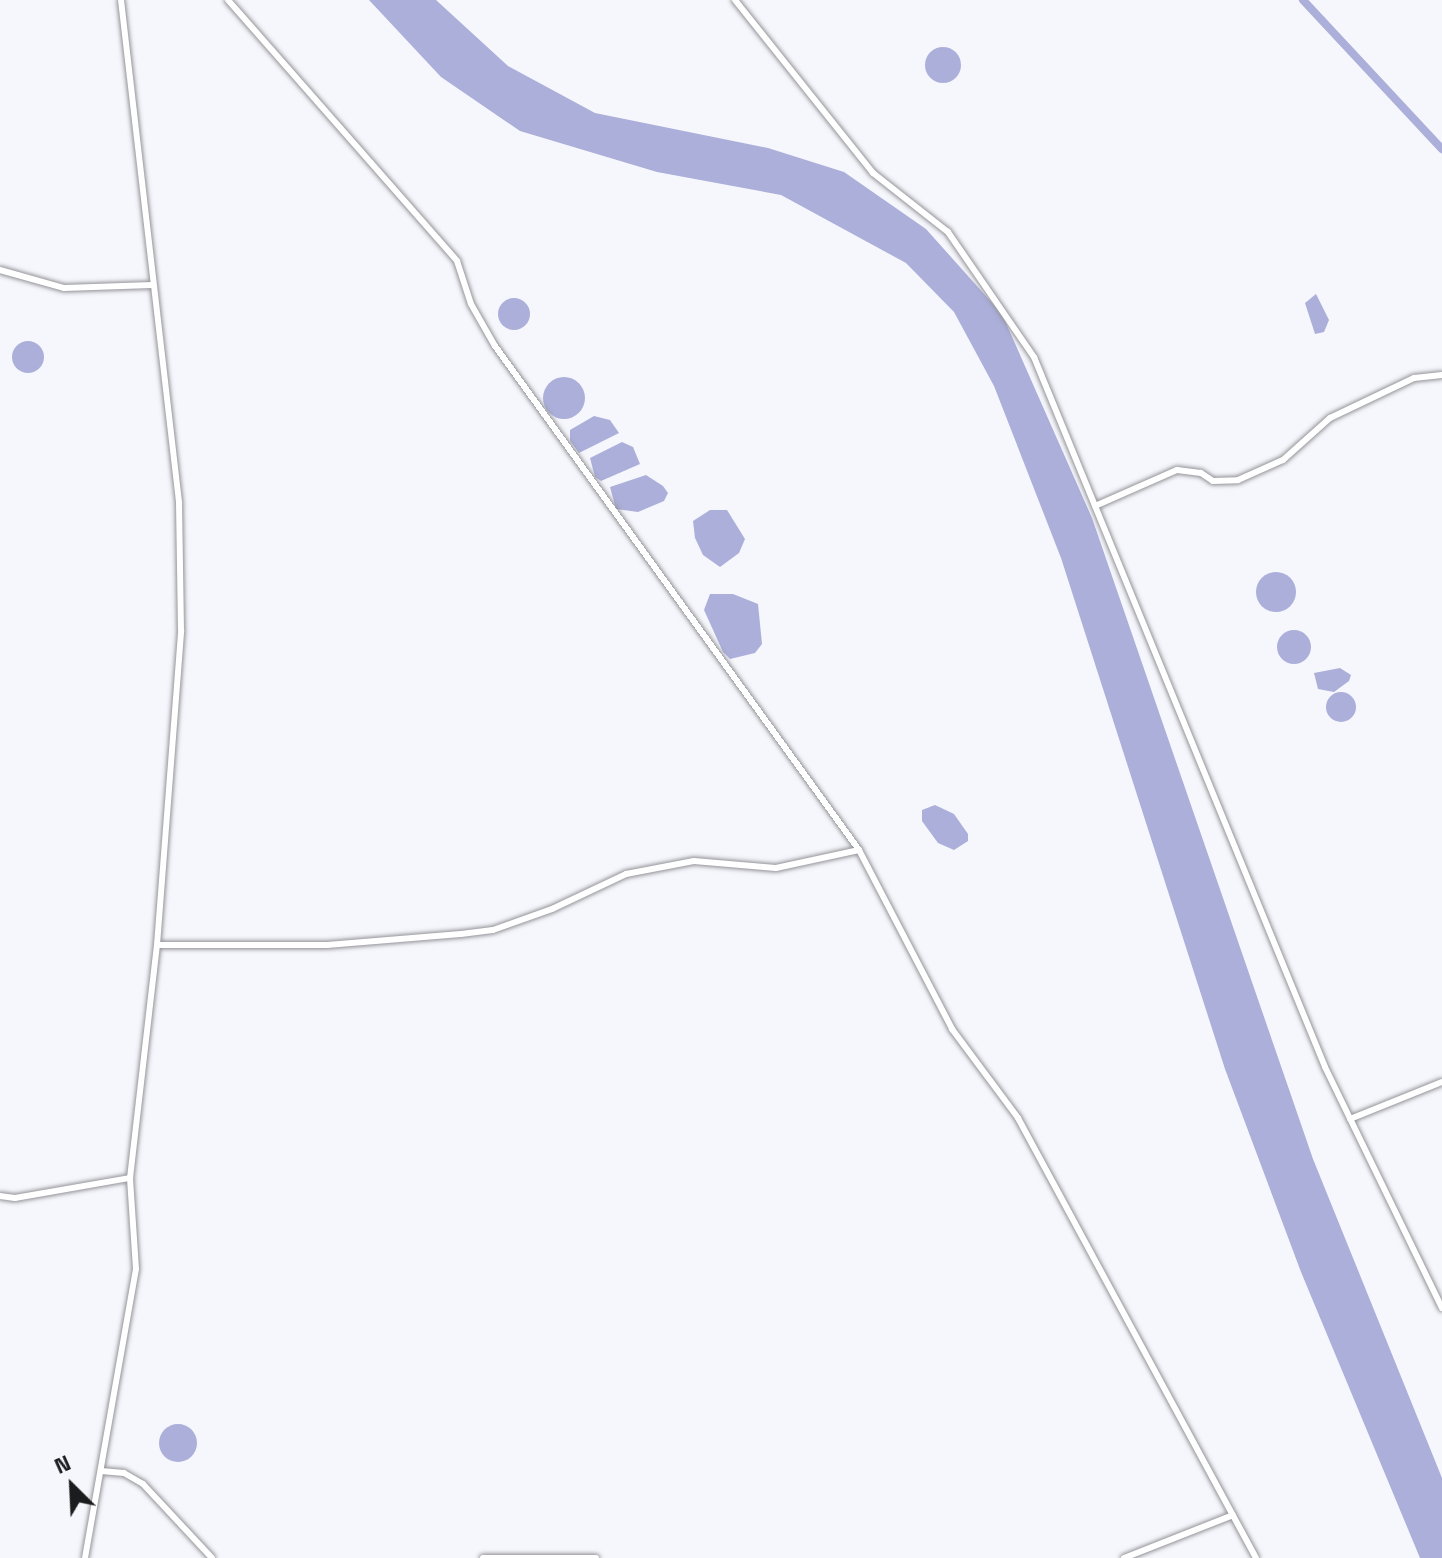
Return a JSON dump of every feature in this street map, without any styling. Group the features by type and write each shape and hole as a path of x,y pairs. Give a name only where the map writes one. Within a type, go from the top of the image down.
{"street":[{"path":"85,1558 136,1269 130,1178 157,945 181,630 179,502 121,0"},
{"path":"228,0 457,261 471,304 495,346 859,850 952,1029 1018,1118 1256,1558"},
{"path":"735,0 873,173 948,232 984,279 1034,357 1159,670 1350,1119 1442,1308"},
{"path":"0,270 64,288 152,285"},
{"path":"1095,506 1177,470 1201,473 1213,481 1238,480 1283,460 1330,418 1414,378 1442,375"},
{"path":"157,945 327,945 493,930 552,909 626,874 694,861 776,868 859,850"},
{"path":"1350,1119 1442,1082"},
{"path":"0,1196 15,1198 130,1178"},
{"path":"101,1471 124,1473 143,1484 212,1558"},
{"path":"1124,1558 1233,1515"},
{"path":"483,1558 596,1558"}],"water":[{"path":"369,0 436,0 508,66 595,113 768,148 844,172 926,229 1002,314 1092,518 1313,1159 1442,1478 1442,1558 1420,1558 1301,1272 1225,1069 1061,558 994,386 954,312 906,263 781,195 657,172 520,131 441,77"},
{"path":"943,47 955,53 961,65 955,77 943,83 931,77 925,65 931,53"},
{"path":"1316,294 1329,320 1324,332 1315,334 1305,303"},
{"path":"514,298 525,303 530,314 525,325 514,330 503,325 498,314 503,303"},
{"path":"28,341 39,346 44,357 39,368 28,373 17,368 12,357 17,346"},
{"path":"564,377 579,383 585,398 579,413 564,419 549,413 543,398 549,383"},
{"path":"594,416 610,420 619,433 579,453 570,441 570,430"},
{"path":"622,442 633,447 640,464 601,481 595,477 590,458"},
{"path":"646,475 668,493 664,501 638,512 616,509 610,487"},
{"path":"710,510 727,510 745,539 739,553 720,567 703,555 695,538 693,521"},
{"path":"1276,572 1290,578 1296,592 1290,606 1276,612 1262,606 1256,592 1262,578"},
{"path":"710,594 733,594 758,604 762,644 755,653 730,659 723,652 704,610"},
{"path":"1294,630 1306,635 1311,647 1306,659 1294,664 1282,659 1277,647 1282,635"},
{"path":"1340,668 1351,675 1349,681 1334,692 1318,689 1314,673"},
{"path":"1341,692 1352,696 1356,707 1352,718 1341,722 1330,718 1326,707 1330,696"},
{"path":"935,805 954,814 968,834 968,841 954,850 938,843 922,821 922,810"},
{"path":"178,1424 191,1430 197,1443 191,1456 178,1462 165,1456 159,1443 165,1430"}],"waterway":[{"path":"1303,0 1442,149"}]}
